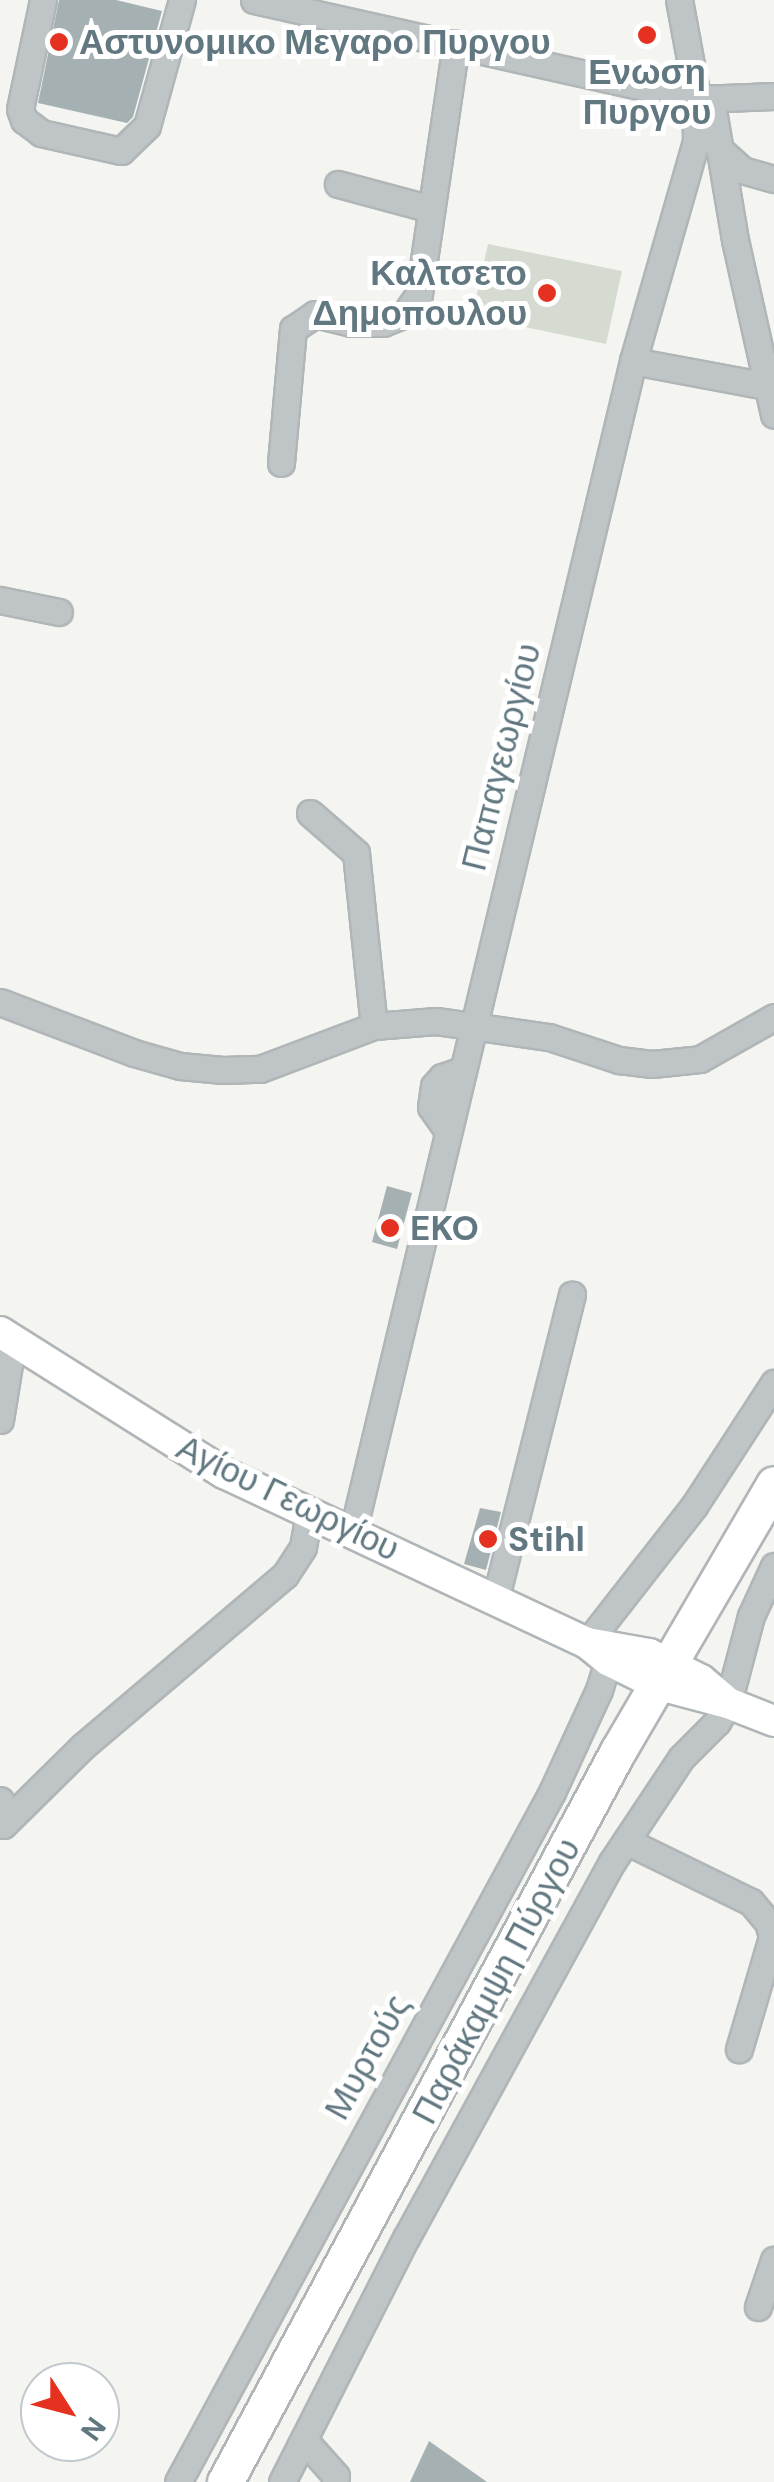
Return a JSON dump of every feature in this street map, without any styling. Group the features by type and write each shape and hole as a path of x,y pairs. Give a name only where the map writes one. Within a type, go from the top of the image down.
{"highway":[{"name":"Παράκαμψη Πύργου","path":"225,2482 662,1673 774,1484"}],"main road":[{"name":"Αγίου Γεωργίου","path":"6,1336 224,1473 353,1531 598,1652 630,1648 662,1673 701,1680 728,1703 774,1721"}],"street":[{"path":"43,0 20,108 24,120 42,133 121,151 137,141 147,126 182,0"},
{"path":"254,0 704,98 774,96"},
{"name":"Παπαγεωργίου","path":"353,1531 633,361 696,142 704,98 679,0"},
{"path":"281,463 293,329 315,314 351,322 384,323 405,314 419,294 456,44"},
{"path":"704,98 719,149 774,415"},
{"path":"719,149 742,170 774,179"},
{"path":"338,184 431,209"},
{"path":"633,361 766,386"},
{"path":"0,600 59,612"},
{"path":"310,813 356,853 374,1026"},
{"path":"0,1002 134,1054 180,1066 223,1070 260,1069 374,1026 436,1022 549,1038 619,1060 652,1064 700,1059 774,1017"},
{"path":"495,1601 572,1294"},
{"path":"0,1420 6,1336"},
{"name":"Μυρτούς","path":"178,2482 552,1792 599,1690 598,1652 774,1383"},
{"path":"1,1818 285,1575 303,1547 309,1512"},
{"path":"282,2482 406,2238 626,1840 682,1758 728,1703 751,1616 774,1566"},
{"path":"626,1840 751,1902 768,1922 772,1937 740,2048"},
{"path":"758,2307 774,2260"},
{"path":"304,2440 336,2476 335,2482"}],"shaded area":[{"name":"Καλτσετο Δημοπουλου","path":"488,244 622,271 606,344 472,316"}],"building":[{"path":"59,0 116,0 162,11 133,117 127,123 38,103"},
{"path":"387,1186 412,1193 397,1249 372,1242"},
{"name":"Stihl","path":"480,1508 501,1512 486,1570 464,1564"},
{"path":"429,2441 487,2482 410,2482"}],"place":[{"name":"Ενωση Πυργου","path":"647,35"},
{"name":"Αστυνομικο Μεγαρο Πυργου","path":"59,42"},
{"name":"Καλτσετο Δημοπουλου","path":"547,293"},
{"name":"EKO","path":"390,1228"},
{"name":"Stihl","path":"488,1539"}]}
